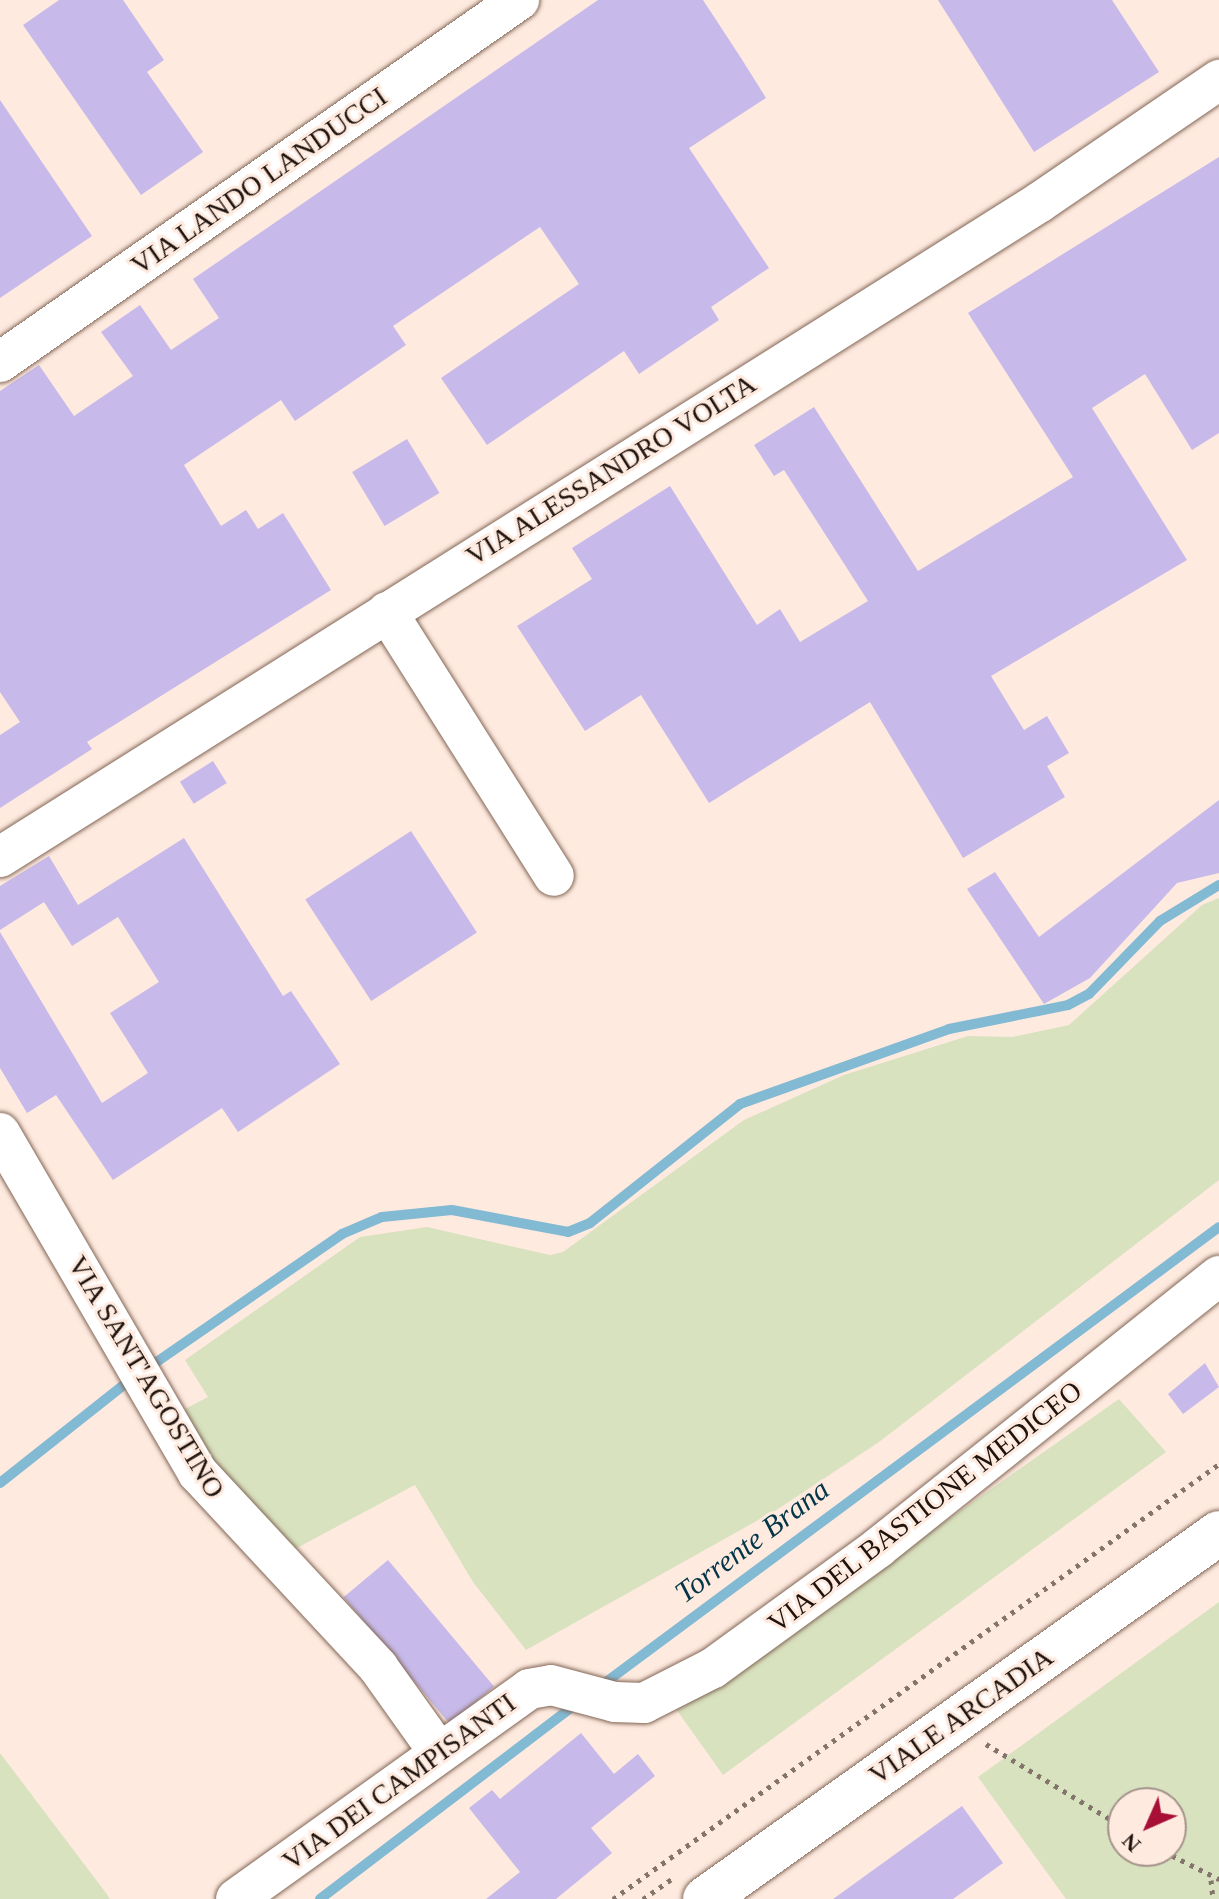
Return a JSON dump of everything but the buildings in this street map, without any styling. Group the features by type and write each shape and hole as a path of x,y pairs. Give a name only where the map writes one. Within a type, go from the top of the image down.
{"street":[{"name":"VIA LANDO LANDUCCI","path":"0,362 519,0"},
{"name":"VIA ALESSANDRO VOLTA","path":"0,857 1040,202 1219,80"},
{"path":"387,612 554,876"},
{"name":"VIA SANT'AGOSTINO","path":"0,1133 198,1473 378,1667 438,1751"},
{"name":"VIA DEL BASTIONE MEDICEO","path":"615,1702 655,1699 744,1648 1219,1276"},
{"name":"VIALE ARCADIA","path":"705,1899 1219,1533"},
{"name":"VIA DEI CAMPISANTI","path":"236,1899 438,1751 529,1689 551,1685 615,1702"}],"path":[{"path":"613,1899 1219,1464"},
{"path":"982,1742 1107,1817"},
{"path":"1187,1866 1211,1880 1219,1879"},
{"path":"1211,1880 1213,1899"}],"green space":[{"path":"1219,898 1219,1180 879,1442 778,1509 526,1650 473,1582 415,1485 293,1550 200,1449 183,1417 185,1409 208,1397 185,1360 360,1237 427,1227 550,1255 563,1252 744,1120 844,1075 968,1036 1012,1037 1069,1025 1202,905"},
{"path":"1119,1399 1166,1452 723,1775 671,1702 745,1662"},
{"path":"1219,1602 1219,1899 1066,1899 978,1777"},
{"path":"0,1753 106,1893 110,1899 0,1899"}],"waterway":[{"path":"158,1361 342,1234 382,1217 452,1210 568,1232 590,1223 740,1104 949,1029 1068,1005 1089,994 1160,921 1219,885"},
{"path":"598,1688 1219,1227"},
{"path":"0,1483 125,1384"},
{"name":"Torrente Brana","path":"320,1899 579,1702"}]}
